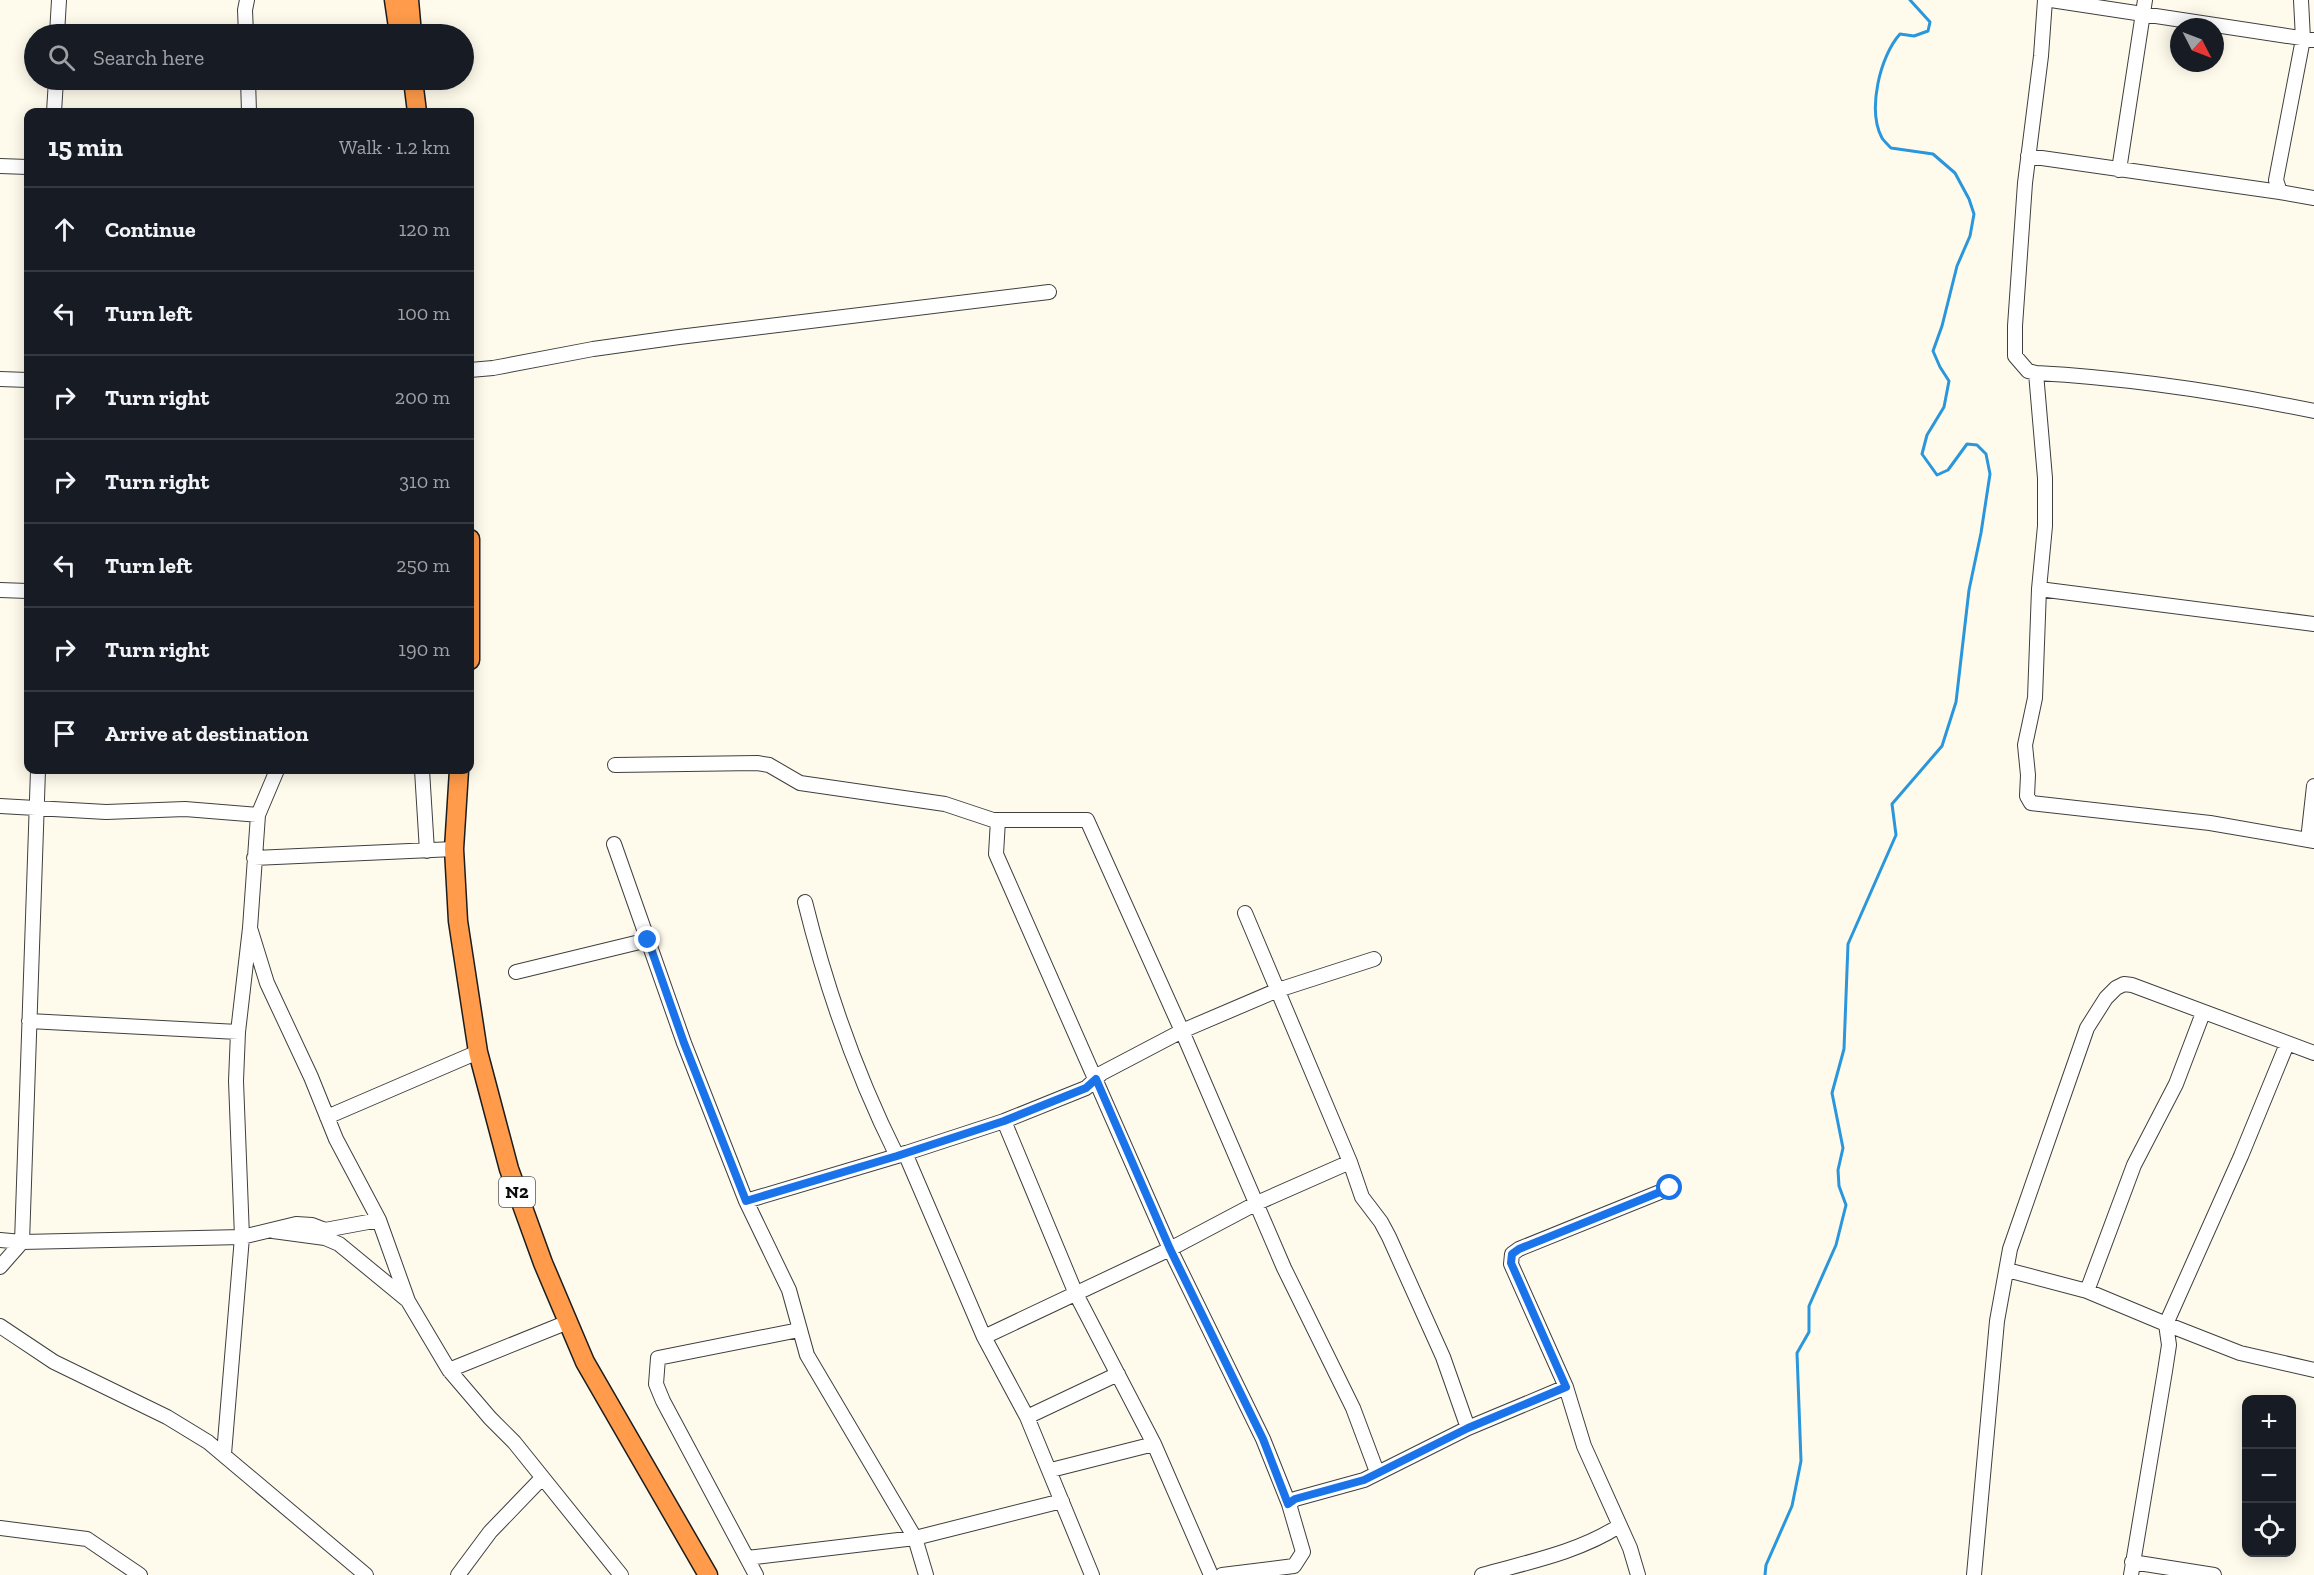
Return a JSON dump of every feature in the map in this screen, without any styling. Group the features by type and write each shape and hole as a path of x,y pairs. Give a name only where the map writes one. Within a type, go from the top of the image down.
{"highway":[{"path":"394,0 398,24"},
{"path":"409,0 411,24"},
{"path":"414,90 416,108"},
{"name":"N2","path":"459,774 454,849 458,921 478,1052 509,1169 543,1263 585,1362 708,1575"}],"street":[{"path":"58,24 59,0"},
{"path":"246,24 247,0"},
{"path":"2045,0 2041,56 2028,156 2015,356 2028,371 2036,373 2222,392 2314,411"},
{"path":"2051,0 2144,7 2308,40"},
{"path":"2280,192 2276,173 2308,40 2301,0"},
{"path":"2119,170 2144,7"},
{"path":"54,108 55,90"},
{"path":"248,90 249,108"},
{"path":"2028,156 2314,198"},
{"path":"0,166 24,167"},
{"path":"474,370 679,337 1049,292"},
{"path":"2036,373 2045,478 2046,526 2039,589 2035,698 2025,745 2028,775 2027,796 2031,803 2210,823 2311,840 2314,786"},
{"path":"0,379 24,380"},
{"path":"2039,589 2314,624"},
{"path":"0,590 24,591"},
{"path":"615,765 757,763 769,765 800,783 945,804 998,820 1087,820 1284,1268 1337,1372 1377,1472"},
{"path":"0,1267 22,1242 38,774"},
{"path":"224,1454 242,1237 236,1080 238,1032 250,928 258,815 275,774"},
{"path":"422,774 426,851"},
{"path":"0,806 106,812 185,809 258,815"},
{"path":"998,820 996,854 1170,1249 1263,1439 1288,1504 1303,1552 1294,1566 1222,1575"},
{"path":"614,844 684,1043 746,1201 789,1290 807,1355 915,1539 926,1575"},
{"path":"254,858 454,849"},
{"path":"805,902 822,971 876,1115 901,1155 984,1337 1027,1417 1092,1575"},
{"path":"1245,913 1350,1162 1362,1197 1389,1237 1431,1329 1468,1428"},
{"path":"250,928 267,983 336,1139 379,1220 408,1301 449,1370 514,1442 621,1575"},
{"path":"516,972 648,940"},
{"path":"746,1201 901,1155 1004,1121 1086,1088 1108,1070 1182,1032 1278,990 1374,959"},
{"path":"1974,1575 1997,1321 2010,1249 2046,1150 2086,1028 2106,998 2124,984 2314,1053"},
{"path":"2087,1291 2134,1165 2176,1084 2203,1013"},
{"path":"29,1022 238,1032"},
{"path":"2214,1575 2132,1568 2169,1345 2166,1324 2288,1044"},
{"path":"327,1117 478,1052"},
{"path":"1004,1121 1076,1294 1154,1444 1211,1575"},
{"path":"984,1337 1170,1249 1257,1203 1350,1162"},
{"path":"1638,1575 1630,1548 1584,1446 1566,1387 1511,1263 1512,1254 1519,1249 1670,1188"},
{"path":"0,1240 22,1242 242,1237 269,1230 325,1234 379,1220"},
{"path":"325,1234 408,1301"},
{"path":"2007,1270 2087,1291 2240,1353 2314,1370"},
{"path":"449,1370 568,1322"},
{"path":"0,1326 54,1362 167,1417 224,1454 366,1575"},
{"path":"756,1575 663,1401 656,1384 658,1358 799,1329"},
{"path":"1027,1417 1118,1374"},
{"path":"1288,1504 1295,1499 1364,1480 1468,1428 1566,1387"},
{"path":"1050,1470 1154,1444"},
{"path":"458,1575 490,1532 542,1478"},
{"path":"747,1558 915,1539 1062,1501"},
{"path":"1482,1575 1532,1568 1619,1526"},
{"path":"0,1528 87,1539 140,1575"}],"waterway":[{"path":"1765,1575 1766,1565 1792,1506 1801,1461 1797,1353 1809,1332 1809,1306 1836,1245 1846,1205 1839,1186 1838,1170 1843,1148 1832,1093 1844,1049 1848,944 1896,835 1892,804 1942,746 1956,702 1969,590 1990,474 1986,454 1977,445 1967,444 1948,470 1937,475 1922,454 1927,435 1944,407 1949,381 1933,351 1942,326 1957,266 1970,236 1974,214 1955,173 1933,154 1891,148 1882,138 1878,126 1876,113 1878,84 1893,44 1900,34 1914,36 1928,31 1930,22 1910,0"}],"route":[{"path":"648,940 684,1043 746,1201 1004,1121 1086,1088 1096,1079 1170,1249 1263,1439 1288,1504 1295,1499 1364,1480 1468,1428 1566,1387 1511,1263 1512,1254 1519,1249 1670,1188"}]}
